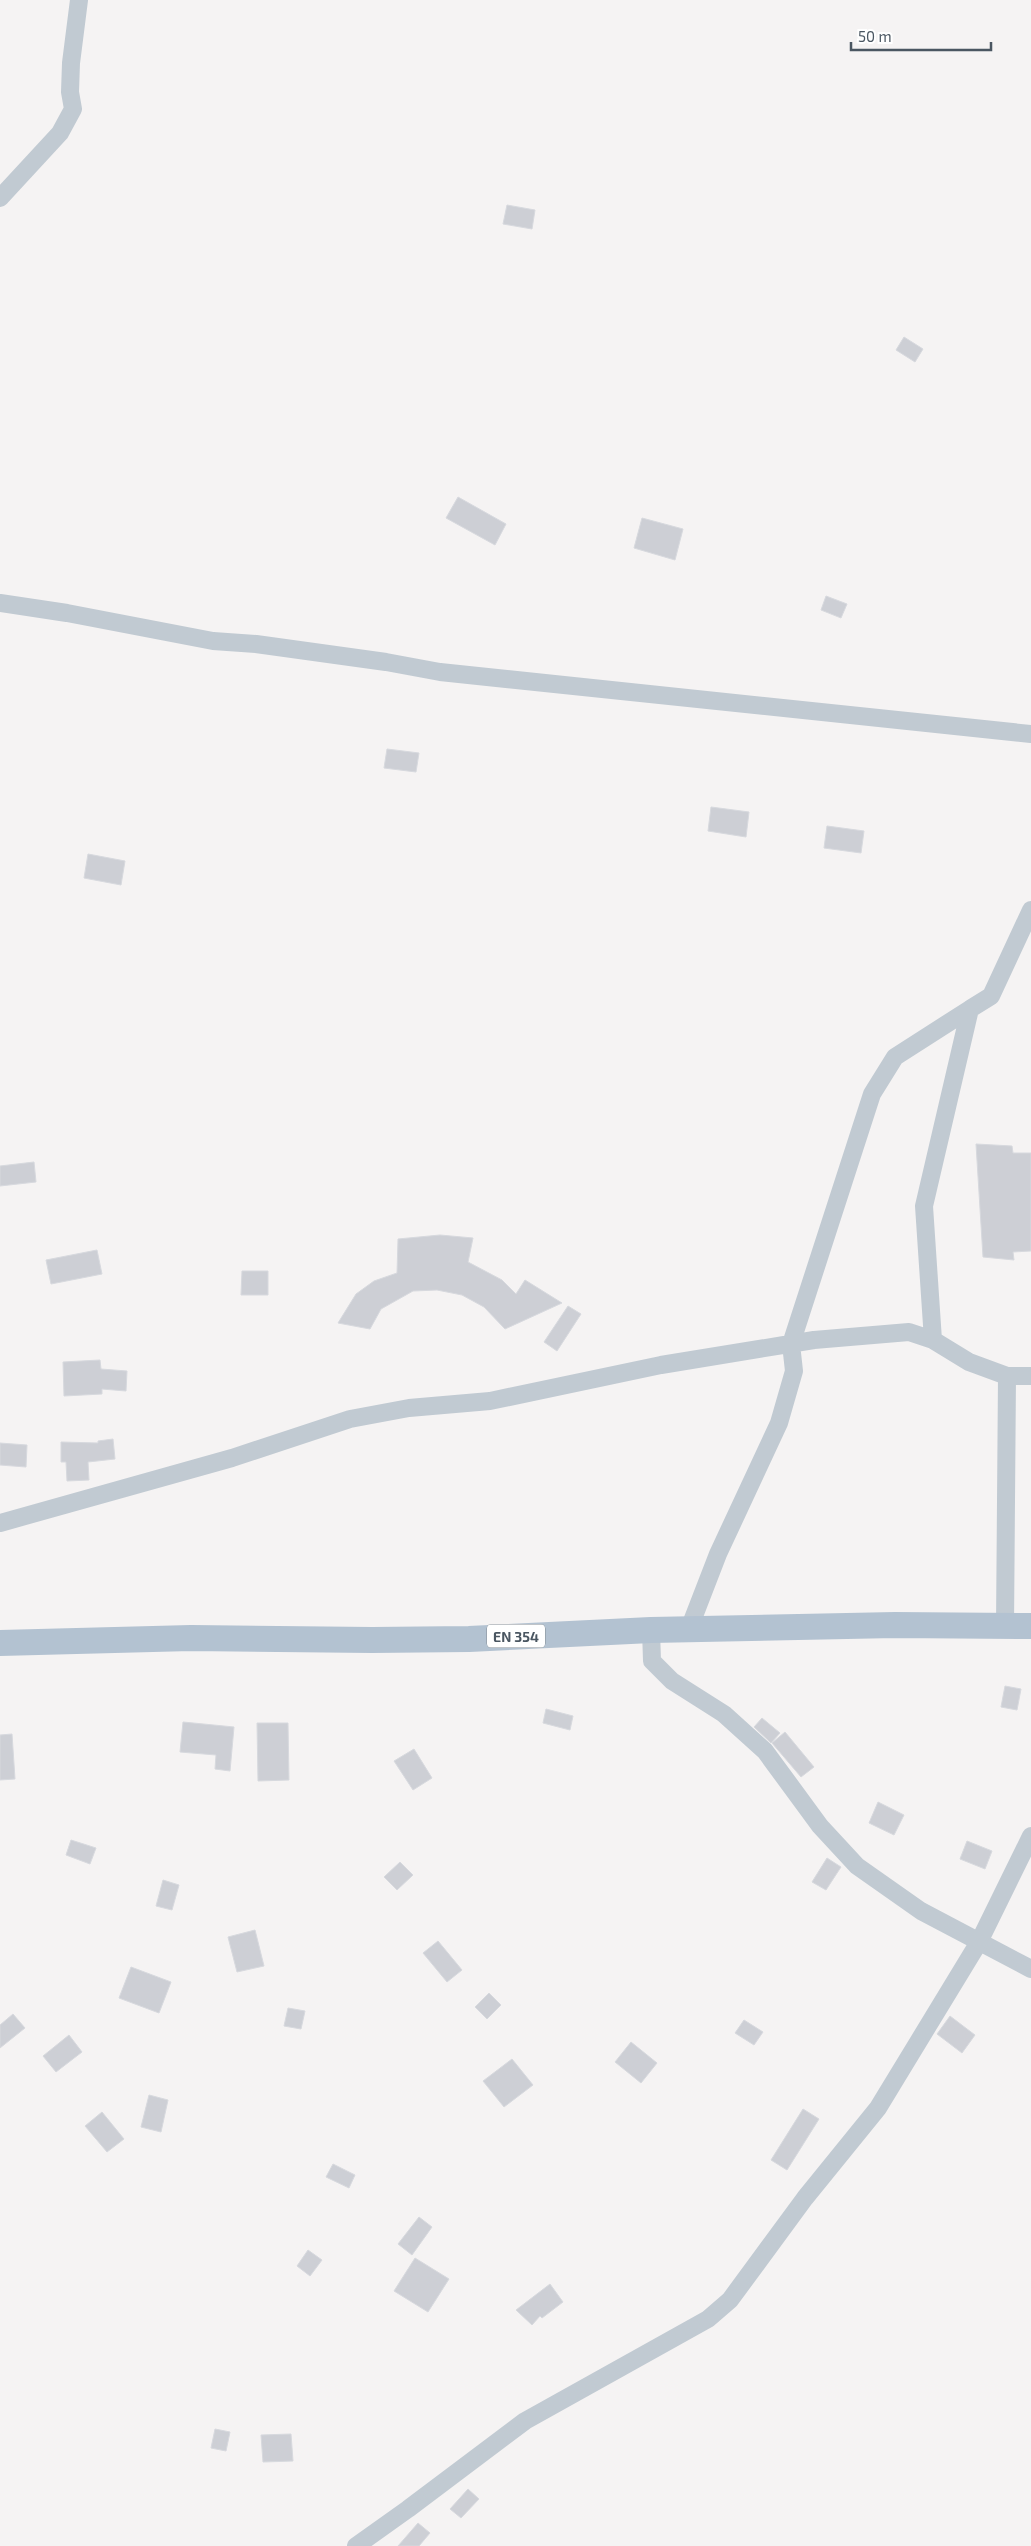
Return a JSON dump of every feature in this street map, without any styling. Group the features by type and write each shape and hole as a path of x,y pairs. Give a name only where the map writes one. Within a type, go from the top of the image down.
{"main road":[{"name":"EN 354","path":"0,1643 191,1638 469,1639 689,1629 1031,1626"}],"street":[{"path":"0,198 60,133 73,109 70,87 71,63 79,0"},
{"path":"0,603 67,613 213,641 256,644 386,662 440,672 1031,734"},
{"path":"689,1629 718,1554 779,1423 794,1370 791,1344 859,1131 879,1080 895,1057 991,996 1031,910"},
{"path":"933,1340 924,1206 970,1010"},
{"path":"0,1523 232,1458 350,1419 409,1408 490,1401 660,1364 791,1344 909,1332 933,1340 969,1362 1007,1376 1031,1376"},
{"path":"1005,1627 1007,1376"},
{"path":"650,1630 652,1661 672,1681 724,1714 765,1751 820,1826 857,1866 921,1911 1031,1969"},
{"path":"356,2546 525,2421 708,2320 730,2300 805,2198 878,2108 979,1942 1031,1836"}],"building":[{"path":"507,205 535,210 532,229 503,224"},
{"path":"904,337 923,349 915,362 896,350"},
{"path":"458,497 506,524 495,545 446,518"},
{"path":"642,518 683,529 675,560 634,548"},
{"path":"826,596 847,604 841,618 821,610"},
{"path":"387,749 419,753 416,772 384,768"},
{"path":"711,807 749,812 746,837 708,831"},
{"path":"827,826 864,831 861,853 824,848"},
{"path":"88,854 125,861 121,885 84,878"},
{"path":"976,1144 1012,1146 1013,1153 1031,1153 1031,1251 1013,1252 1014,1260 983,1257"},
{"path":"34,1162 36,1182 0,1186 0,1166"},
{"path":"440,1235 473,1238 468,1262 502,1280 516,1294 525,1280 562,1303 505,1329 484,1307 462,1295 437,1290 413,1291 381,1309 370,1329 338,1323 356,1294 374,1281 397,1273 398,1239"},
{"path":"97,1250 102,1274 51,1284 46,1260"},
{"path":"242,1271 268,1271 268,1295 241,1295"},
{"path":"568,1306 581,1314 557,1351 544,1342"},
{"path":"100,1360 101,1369 127,1371 126,1391 102,1389 102,1394 64,1396 63,1362"},
{"path":"113,1439 115,1459 88,1462 89,1480 67,1481 66,1462 61,1462 61,1442 98,1443 98,1441"},
{"path":"0,1443 27,1445 26,1467 0,1465"},
{"path":"1005,1686 1021,1689 1017,1710 1001,1707"},
{"path":"546,1709 573,1716 570,1730 543,1723"},
{"path":"762,1718 780,1733 771,1743 754,1727"},
{"path":"183,1722 234,1727 230,1771 215,1769 216,1755 180,1752"},
{"path":"257,1723 288,1723 289,1780 258,1781"},
{"path":"785,1732 814,1767 801,1777 772,1743"},
{"path":"12,1734 15,1779 0,1780 0,1735"},
{"path":"414,1749 432,1778 413,1790 394,1761"},
{"path":"878,1802 904,1815 894,1835 869,1823"},
{"path":"71,1840 96,1848 90,1864 66,1855"},
{"path":"967,1841 992,1851 985,1869 960,1859"},
{"path":"827,1858 841,1867 826,1890 812,1882"},
{"path":"400,1862 413,1875 397,1890 384,1877"},
{"path":"163,1880 179,1885 172,1910 156,1906"},
{"path":"255,1930 264,1966 237,1972 228,1937"},
{"path":"438,1941 462,1970 447,1982 423,1953"},
{"path":"131,1967 171,1982 159,2013 119,1998"},
{"path":"489,1993 501,2005 487,2019 475,2007"},
{"path":"288,2008 305,2011 301,2029 284,2026"},
{"path":"13,2014 25,2028 0,2048 0,2025"},
{"path":"950,2016 975,2035 962,2053 937,2034"},
{"path":"744,2020 763,2032 754,2045 735,2033"},
{"path":"69,2035 82,2052 56,2072 43,2056"},
{"path":"631,2042 657,2063 641,2083 615,2062"},
{"path":"512,2059 533,2085 504,2107 483,2081"},
{"path":"149,2095 168,2100 161,2132 141,2127"},
{"path":"803,2109 819,2119 787,2170 771,2160"},
{"path":"102,2112 124,2139 107,2152 85,2126"},
{"path":"333,2164 355,2175 349,2188 326,2177"},
{"path":"419,2217 432,2227 412,2255 398,2244"},
{"path":"308,2250 322,2260 310,2276 297,2266"},
{"path":"415,2258 449,2279 428,2312 394,2291"},
{"path":"550,2284 563,2302 542,2318 540,2316 532,2325 516,2310"},
{"path":"215,2429 230,2432 226,2451 211,2448"},
{"path":"291,2434 293,2461 263,2462 261,2435"},
{"path":"468,2489 479,2499 461,2518 450,2509"},
{"path":"418,2523 430,2533 419,2546 398,2546"}]}
